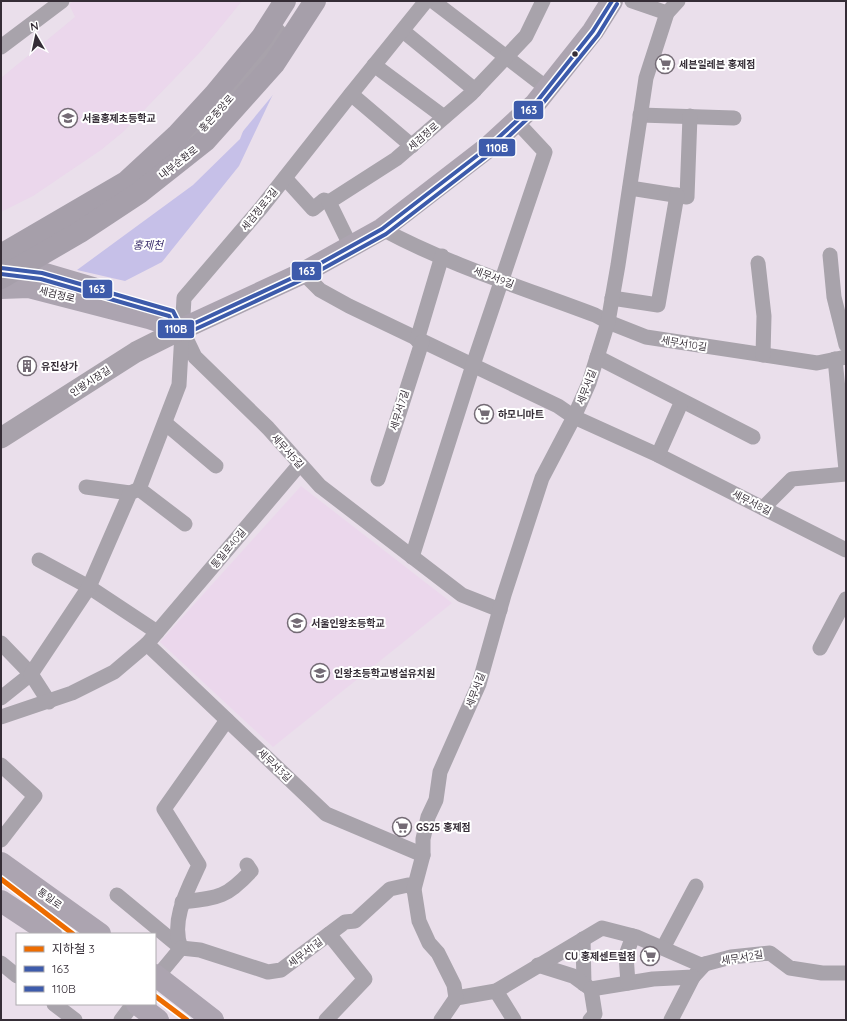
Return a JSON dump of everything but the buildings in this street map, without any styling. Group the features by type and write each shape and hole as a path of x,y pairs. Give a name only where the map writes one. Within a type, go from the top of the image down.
{"highway":[{"name":"내부순환로","path":"4,267 80,232 139,193 206,140 274,64 315,1"},
{"name":"내부순환로","path":"4,267 126,182 178,134 214,96 262,37 279,2"}],"main road":[{"path":"182,329 302,273 382,229 487,148 517,122 548,89 593,31 612,1"},
{"name":"세검정로","path":"4,267 36,280 151,312 173,311 182,329"},
{"name":"세검정로","path":"1,288 36,280"},
{"name":"통일로","path":"1,863 99,933"},
{"path":"1,901 49,933"},
{"path":"156,976 213,1020"},
{"path":"138,1005 158,1020"}],"street":[{"path":"1,47 62,1"},
{"name":"세검정로3길","path":"31,674 89,587 165,423 179,385 184,298 261,208 426,1"},
{"path":"433,1 548,89"},
{"name":"세검정로","path":"285,178 313,209 324,200 329,202 396,159 475,90 506,58 526,36 543,1"},
{"path":"632,1 667,13 678,1"},
{"name":"홍은중앙로","path":"1,248 121,172 164,140 232,67 279,2"},
{"name":"세무서길","path":"456,998 454,985 438,953 429,943 419,921 414,889 423,855 424,838 428,817 436,800 440,772 479,684 500,610 542,478 574,417 589,383 608,322 646,78 667,13"},
{"path":"403,31 475,90"},
{"path":"374,65 444,117"},
{"path":"351,94 412,146"},
{"path":"640,115 734,118"},
{"path":"630,188 687,197 690,116"},
{"path":"412,557 473,365 545,152 517,122"},
{"path":"612,298 658,305 677,195"},
{"path":"329,202 351,247"},
{"name":"세무서9길","path":"382,229 442,256 595,315 608,322"},
{"path":"830,255 834,297 846,345"},
{"name":"세무서7길","path":"378,479 420,341 442,256"},
{"path":"758,263 764,316 763,355"},
{"path":"302,273 320,290 420,341 558,406 574,417"},
{"name":"세무서10길","path":"608,322 646,337 817,363 841,358 846,470"},
{"name":"인왕시장길","path":"1,438 136,352 182,329"},
{"name":"세무서5길","path":"182,329 196,357 268,428 320,486 462,595 500,610"},
{"name":"세무서길","path":"597,357 752,437"},
{"path":"658,455 682,401"},
{"name":"세무서8길","path":"574,417 658,455 846,550"},
{"path":"165,423 216,466"},
{"name":"통일로40길","path":"1,717 72,693 114,672 147,644 300,464"},
{"path":"763,508 792,480 846,474"},
{"path":"86,487 134,491 185,524"},
{"path":"39,560 89,587 157,632"},
{"path":"820,648 846,599"},
{"path":"1,642 31,674 49,702"},
{"name":"세무서3길","path":"147,644 326,814 423,855"},
{"path":"1,698 31,674"},
{"path":"181,948 177,939 182,902 199,865 164,809 227,720"},
{"path":"1,765 35,796 1,840"},
{"path":"182,902 216,898 236,887 251,871 247,865"},
{"name":"세무서1길","path":"181,948 200,950 268,972 281,970 345,922 355,921 390,889 408,885 414,889"},
{"path":"663,948 696,886"},
{"path":"117,895 181,948"},
{"path":"441,1020 456,998 496,991 602,928 634,936 701,966 704,964"},
{"path":"326,1020 366,979 329,934"},
{"path":"628,983 626,956 634,936"},
{"path":"583,939 588,986 595,1014 590,1020"},
{"path":"156,976 181,948"},
{"name":"세무서2길","path":"704,964 731,957 770,952 790,968 822,973 846,973"},
{"path":"1,963 16,975"},
{"path":"671,1020 693,977 704,964"},
{"path":"538,965 573,976 588,986 628,983 653,979 693,977"},
{"path":"496,991 514,1020"},
{"path":"55,1005 75,1020"},
{"path":"121,1020 132,1005"}],"shaded area":[{"name":"서울홍제초등학교","path":"74,1 242,1 202,50 123,132 101,150 33,196 1,212 1,78 75,17 69,4"},
{"path":"301,486 452,603 273,747 160,642"}],"water":[{"name":"홍제천","path":"302,33 239,166 162,262 125,281 77,270 193,185 240,139 271,58"}],"pier":[{"path":"290,1 320,1 277,90 239,136"}],"metro line":[{"name":"3","path":"1,879 72,933"},
{"name":"3","path":"156,997 187,1020"}],"transit line":[{"name":"163","path":"182,329 303,273 382,229 487,148 535,104 593,31 612,1"},
{"name":"110B","path":"1,274 41,279 169,316 178,333 185,334 306,278 386,234 491,153 539,108 598,35 617,4"},
{"name":"163","path":"1,268 42,273 173,311 182,329"}],"place":[{"name":"세븐일레븐 홍제점","path":"665,64"},
{"name":"서울홍제초등학교","path":"68,118"},
{"name":"유진상가","path":"27,366"},
{"name":"하모니마트","path":"484,414"},
{"name":"서울인왕초등학교","path":"297,623"},
{"name":"인왕초등학교병설유치원","path":"320,673"},
{"name":"GS25 홍제점","path":"402,827"},
{"name":"CU 홍제센트럴점","path":"650,956"}]}
